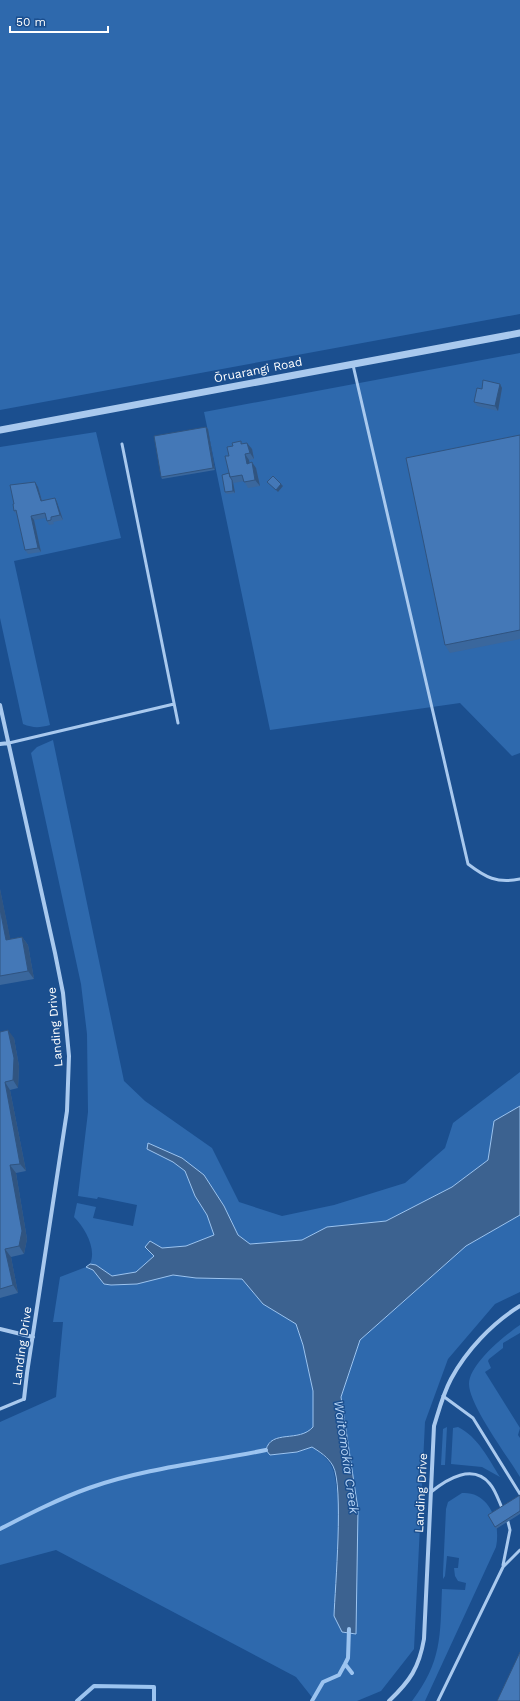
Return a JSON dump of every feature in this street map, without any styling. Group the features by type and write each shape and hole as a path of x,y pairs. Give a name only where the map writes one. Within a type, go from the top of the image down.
{"street":[{"name":"Ōruarangi Road","path":"0,430 520,333"},
{"name":"Landing Drive","path":"0,705 56,953 69,1056 67,1111 32,1337 24,1399"},
{"path":"0,744 9,743"},
{"name":"Landing Drive","path":"389,1701 411,1678 420,1660 424,1640 434,1426 443,1396 451,1379 466,1355 486,1333 520,1306"},
{"path":"0,1329 32,1337"}],"lane":[{"path":"353,363 468,864 485,877 507,882 520,879"},
{"path":"122,444 178,723"},
{"path":"9,743 174,704"},
{"path":"443,1396 473,1418 520,1494"},
{"path":"0,1408 24,1399"},
{"path":"431,1492 443,1483 462,1474 475,1474 485,1479 492,1486 510,1525 503,1567 438,1701"},
{"path":"503,1567 520,1550"}],"shaded area":[{"path":"0,0 520,0 520,314 0,410"},
{"path":"520,353 520,753 512,756 460,703 270,730 204,412"},
{"path":"96,432 121,538 14,561 50,725 33,727 23,724 0,618 0,447"},
{"path":"53,740 124,1081 145,1101 212,1148 239,1202 282,1216 334,1205 405,1183 445,1148 453,1123 520,1072 520,1106 494,1121 488,1160 452,1187 386,1221 327,1227 302,1240 250,1244 238,1235 224,1206 204,1175 148,1144 147,1149 173,1162 185,1171 195,1196 207,1215 214,1235 186,1246 162,1248 150,1241 145,1248 154,1256 136,1272 112,1276 96,1265 90,1264 92,1252 89,1239 74,1217 77,1203 96,1207 93,1218 133,1226 137,1205 98,1197 97,1199 78,1196 88,1112 87,1034 81,984 31,753 37,747"},
{"path":"520,1215 520,1292 495,1304 448,1359 425,1422 414,1649 381,1691 357,1701 315,1701 296,1677 56,1550 0,1565 0,1422 56,1397 63,1322 53,1322 60,1277 86,1267 93,1270 104,1284 111,1285 137,1284 173,1275 196,1278 242,1279 263,1304 296,1324 303,1345 313,1391 313,1427 307,1433 272,1440 297,1452 312,1447 320,1453 332,1467 338,1495 358,1509 341,1397 360,1340 466,1246"},
{"path":"520,1325 520,1333 503,1343 503,1348 489,1359 488,1361 491,1368 485,1372 520,1428 518,1435 520,1438 520,1477 475,1405 469,1384 471,1376 481,1359 497,1343"},
{"path":"447,1427 445,1465 441,1465 443,1429"},
{"path":"458,1427 477,1442 487,1455 500,1477 482,1467 451,1464 453,1428"},
{"path":"462,1493 480,1497 486,1503 495,1519 497,1529 496,1547 425,1701 412,1701 422,1687 429,1673 438,1648 442,1589 465,1590 466,1583 458,1581 455,1576 454,1568 458,1568 459,1558 447,1556 445,1576 443,1579 446,1509 448,1502"}],"water":[{"path":"520,1106 520,1215 466,1246 360,1340 341,1397 358,1509 356,1634 342,1632 334,1616 337,1562 338,1494 333,1466 326,1457 312,1447 297,1452 270,1455 266,1450 273,1440 307,1432 313,1427 313,1391 303,1345 296,1324 263,1304 242,1279 196,1278 173,1275 137,1284 111,1285 104,1284 93,1270 86,1267 90,1264 96,1265 112,1276 136,1272 154,1256 145,1247 150,1241 162,1248 186,1246 214,1235 207,1215 195,1196 185,1171 173,1162 147,1149 148,1143 182,1158 204,1175 224,1206 238,1235 250,1244 302,1240 327,1227 386,1221 452,1187 488,1160 494,1121"}],"building":[{"path":"483,380 500,384 495,406 474,402 477,388 482,389"},
{"path":"206,427 213,468 161,477 154,436"},
{"path":"520,435 520,630 445,645 406,458"},
{"path":"241,441 241,444 247,443 250,453 245,454 247,464 252,462 255,480 244,482 242,475 230,477 225,456 229,456 227,447 233,446 232,443"},
{"path":"229,473 232,480 233,491 225,492 222,475"},
{"path":"273,476 281,484 276,490 267,482"},
{"path":"35,482 41,501 55,498 60,515 51,517 51,520 47,521 45,513 31,516 38,548 25,550 16,510 14,511 10,485"},
{"path":"0,909 6,940 22,937 28,971 0,976"},
{"path":"8,1030 14,1058 13,1080 5,1082 20,1164 10,1165 22,1231 19,1246 5,1249 13,1285 0,1289 0,1032"},
{"path":"520,1495 520,1511 495,1527 488,1515"},
{"path":"520,1652 520,1701 497,1701"}],"waterway":[{"path":"0,1529 66,1497 111,1481 154,1470 266,1450"},
{"name":"Waitomokia Creek","path":"312,1701 323,1682 339,1675 345,1664 348,1658 349,1629"},
{"name":"Waitomokia Creek","path":"345,1664 352,1673"},
{"path":"77,1701 94,1686 154,1687 154,1701"}]}
